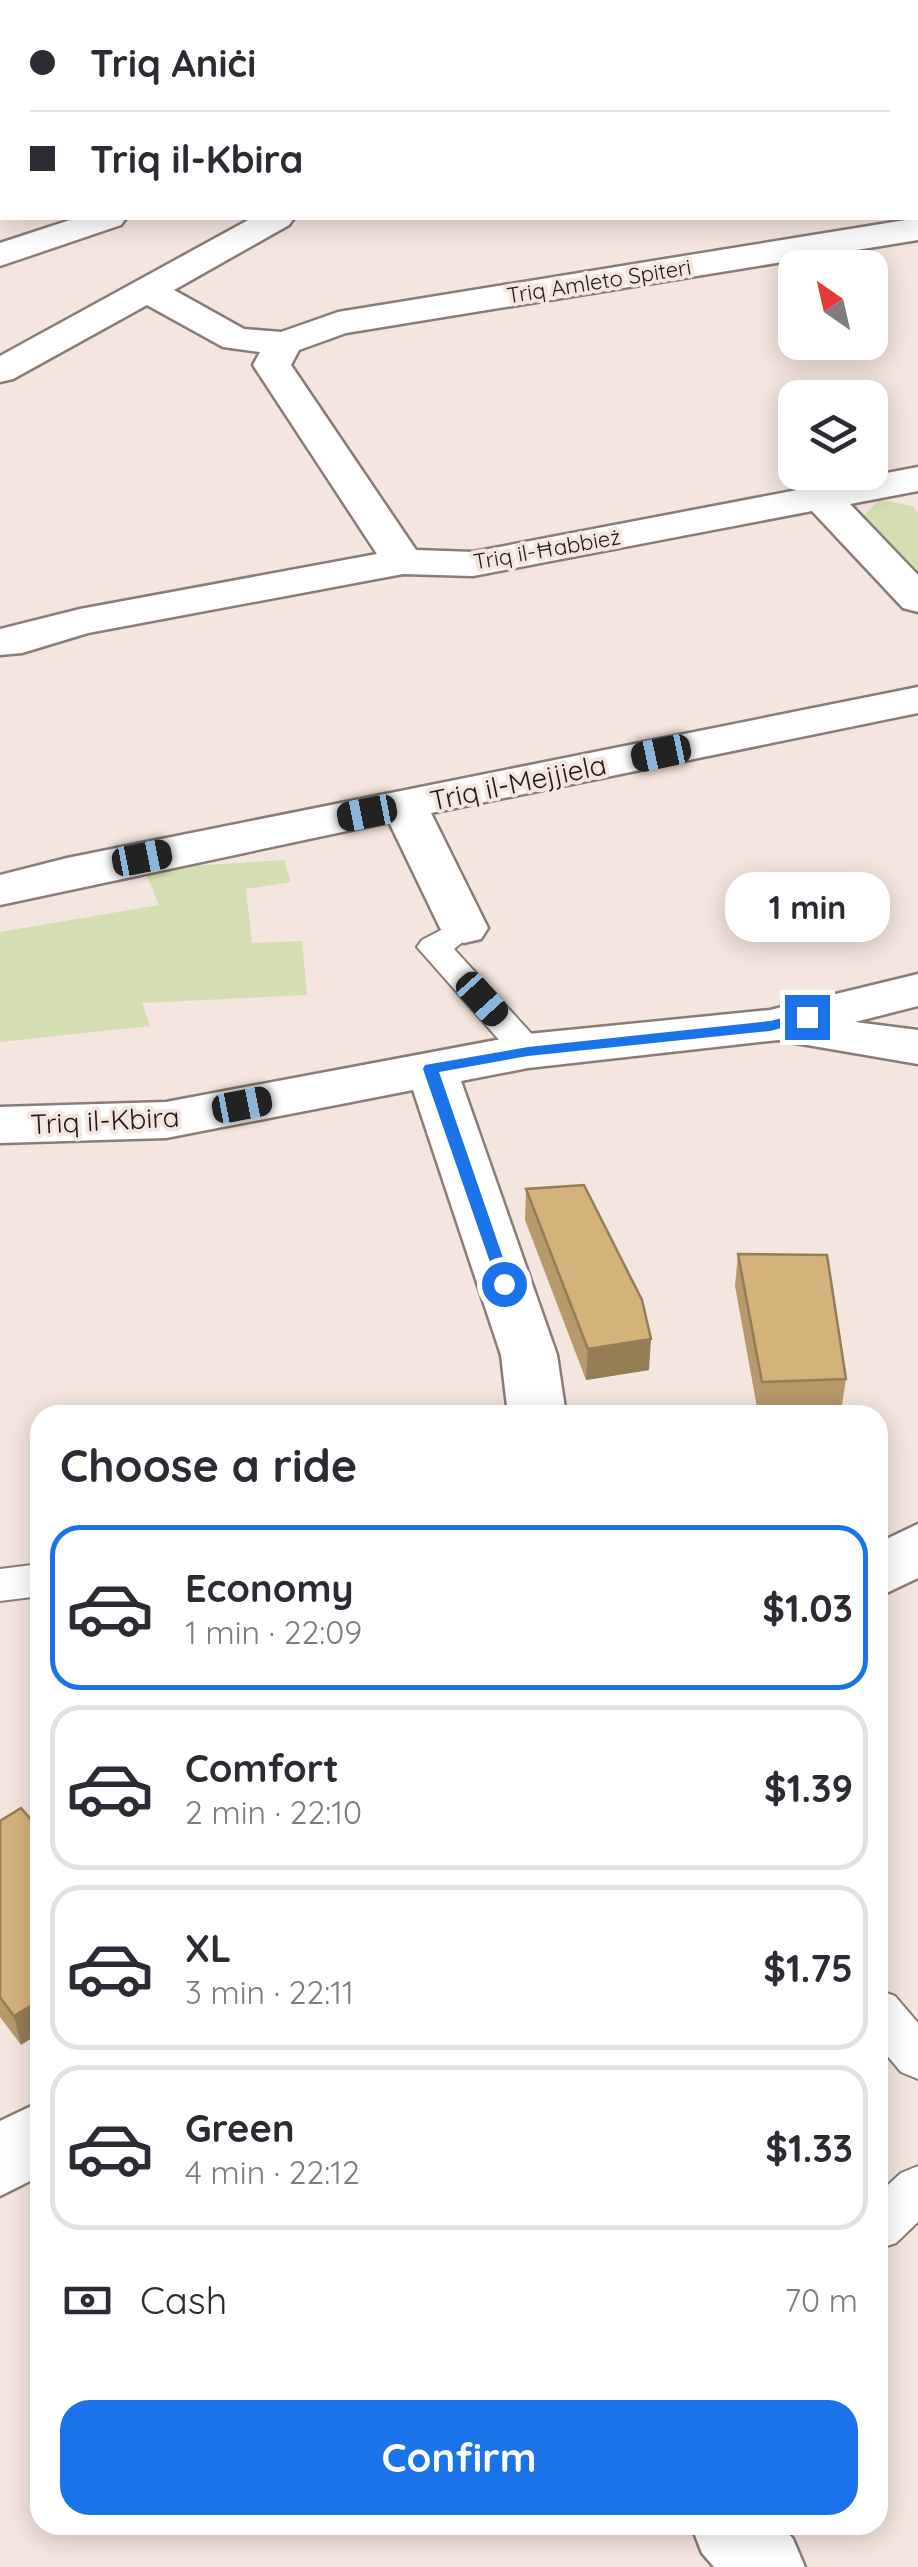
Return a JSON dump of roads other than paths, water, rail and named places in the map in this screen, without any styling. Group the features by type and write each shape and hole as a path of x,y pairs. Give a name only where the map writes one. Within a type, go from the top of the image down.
{"street":[{"path":"0,255 103,220"},
{"path":"0,372 273,220"},
{"name":"Triq Amleto Spiteri","path":"284,343 338,323 918,229"},
{"path":"147,290 236,340 284,343 272,365 403,562"},
{"name":"Triq il-Ħabbież","path":"0,642 22,640 80,622 403,562 472,564 916,482"},
{"path":"821,497 918,599"},
{"name":"Triq il-Mejjiela","path":"0,890 918,700"},
{"path":"404,806 464,928"},
{"name":"Triq il-Kbira","path":"9,1130 166,1120 528,1052 770,1026 918,990"},
{"path":"770,1026 918,1047"},
{"path":"431,1069 528,1356 535,1405"},
{"path":"888,1568 918,1548"},
{"path":"0,2162 30,2142"},
{"path":"738,2535 765,2567"}],"lane":[{"path":"464,928 434,946 528,1052"},
{"path":"0,1585 30,1581"},
{"path":"888,2022 918,2057"},
{"path":"888,2217 918,2189"}]}
